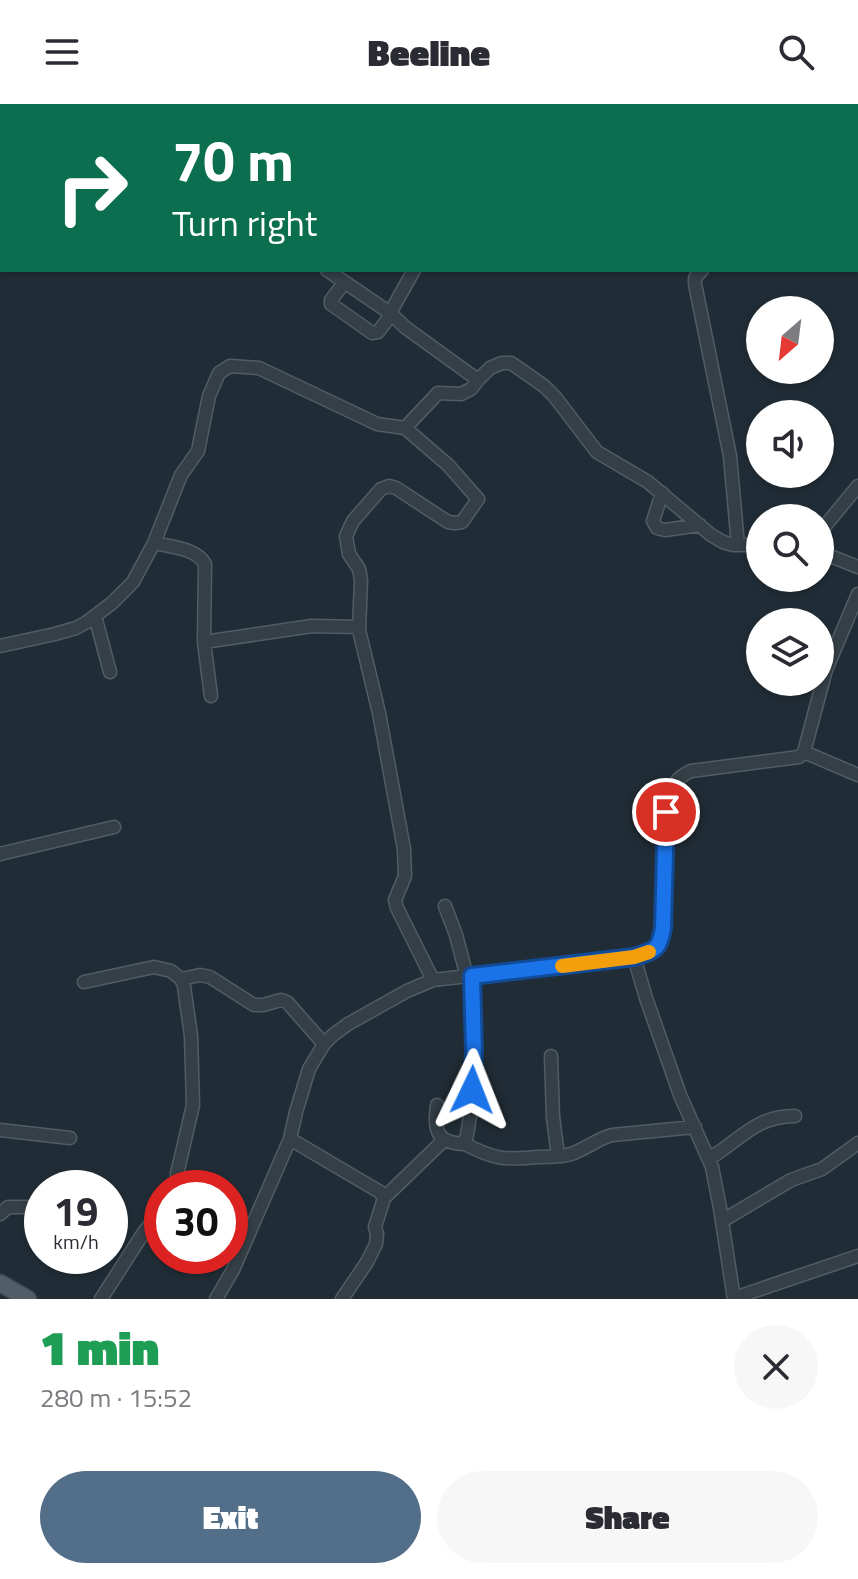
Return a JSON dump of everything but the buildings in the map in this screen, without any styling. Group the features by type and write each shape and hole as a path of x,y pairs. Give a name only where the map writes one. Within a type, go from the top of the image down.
{"main road":[{"path":"0,1283 28,1299"}],"street":[{"path":"330,272 478,380"},
{"path":"344,283 331,304 372,333 378,332 413,272"},
{"path":"700,272 695,278 695,284 730,456 738,545"},
{"path":"405,428 438,393 461,394 471,389 490,368 511,363 555,397 597,452 648,482 723,542 746,545"},
{"path":"2,642 76,628 95,616 133,582 154,543 181,475 198,451 209,396 219,373 230,366 259,368 377,424 405,428 448,465 478,499 462,522 448,522 389,486 381,489 353,521 346,536 349,554 359,569 359,627 379,713 404,849 405,876 395,900 433,980"},
{"path":"834,515 858,486"},
{"path":"662,493 653,521 657,528 665,530 700,525"},
{"path":"154,543 196,554 205,564 204,642 211,696"},
{"path":"834,558 858,567"},
{"path":"216,1299 233,1270 290,1139 309,1069 324,1044 348,1024 433,980 634,957 655,950 661,942 663,928 665,824 668,799 675,783 691,771 799,757 804,752 826,670 858,594"},
{"path":"95,616 110,672"},
{"path":"204,642 312,626 359,627"},
{"path":"804,752 858,775"},
{"path":"0,854 114,827"},
{"path":"445,906 469,976 473,1071 465,1144"},
{"path":"634,957 680,1095 708,1155 734,1298 858,1256"},
{"path":"84,982 154,967 171,971 181,979 191,1036 193,1098 178,1170"},
{"path":"181,979 200,975 210,977 254,1005 281,1000 287,1002 324,1044"},
{"path":"551,1056 558,1156"},
{"path":"437,1105 435,1122 444,1140 465,1144 502,1159 558,1156 583,1149 600,1138 612,1135 695,1127"},
{"path":"708,1155 715,1155 767,1120 795,1116"},
{"path":"0,1130 70,1138"},
{"path":"290,1139 380,1192 384,1198"},
{"path":"342,1299 376,1244 375,1227 384,1198 444,1140"},
{"path":"722,1221 791,1180 822,1169 858,1143"},
{"path":"0,1214 8,1207 24,1207"},
{"path":"101,1299 144,1232"}],"slow traffic":[{"path":"562,966 634,957 649,952"}],"route":[{"path":"472,1090 472,976 634,957 659,946 663,928 666,812"}]}
